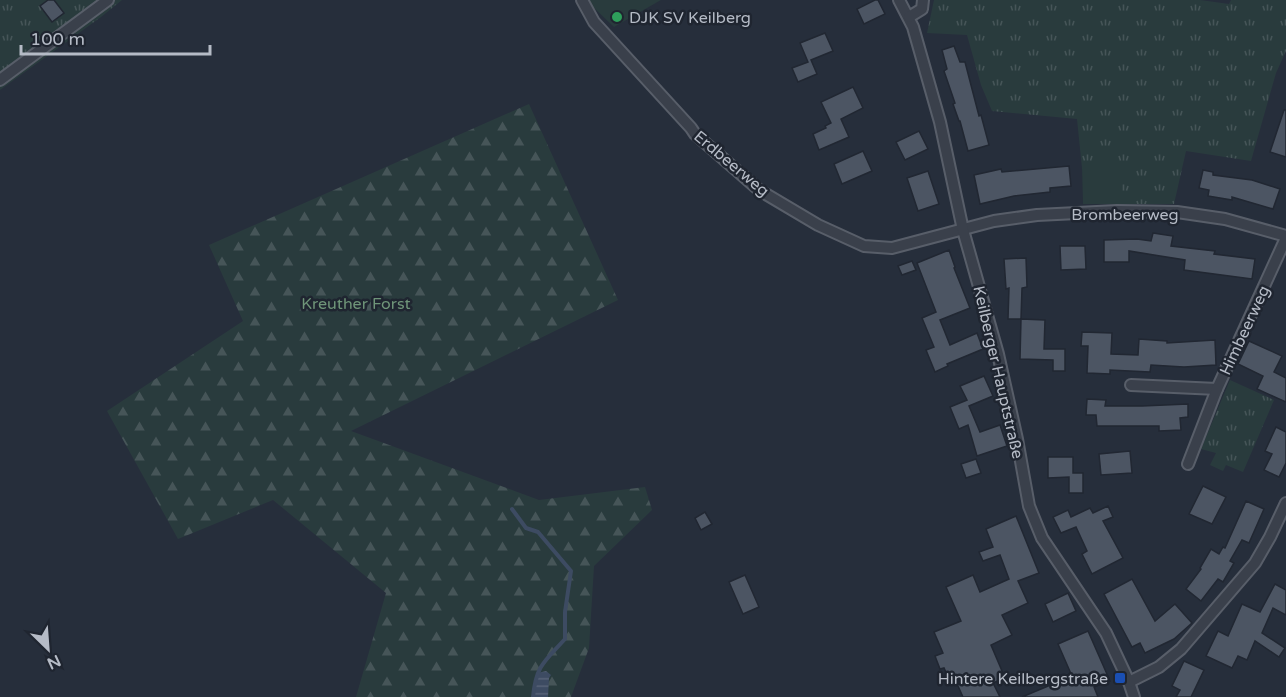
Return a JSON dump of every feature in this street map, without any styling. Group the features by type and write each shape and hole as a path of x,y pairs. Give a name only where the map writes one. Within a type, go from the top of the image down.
{"street":[{"path":"0,80 108,0"},
{"name":"Erdbeerweg","path":"582,0 594,22 695,134 759,190 818,225 864,246 892,248 963,230"},
{"name":"Keilberger Hauptstraße","path":"899,0 911,22 940,122 963,230 998,354 1029,506 1042,538 1106,633 1129,681 1134,697"},
{"path":"911,22 922,9 923,0"},
{"name":"Brombeerweg","path":"963,230 994,221 1037,215 1177,212 1225,219 1286,237"},
{"name":"Himbeerweg","path":"1188,464 1217,389 1286,237"},
{"name":"Himbeerweg","path":"1131,385 1217,389"},
{"path":"1129,681 1159,667 1181,649 1255,563 1286,503"}],"green space":[{"path":"0,0 122,0 0,90"},
{"name":"DJK SV Keilberg","path":"589,0 661,0 614,27 593,7"},
{"path":"934,0 1200,0 1229,4 1231,0 1286,0 1286,51 1276,73 1251,161 1186,151 1174,204 1122,204 1122,168 1082,168 1077,119 992,111 981,85 967,35 927,33"},
{"name":"Kreuther Forst","path":"529,104 618,300 351,431 539,500 645,487 652,510 594,566 589,648 571,697 356,697 386,593 273,500 178,539 107,411 243,321 209,245"},
{"path":"1082,168 1122,168 1122,204 1083,204"},
{"path":"1230,380 1274,400 1243,472 1226,465 1223,471 1210,465 1216,453 1201,449"}],"water":[{"path":"546,671 551,675 548,697 533,697 538,673"}],"building":[{"path":"48,0 54,0 64,13 52,22 40,6"},
{"path":"878,0 885,14 864,24 857,9"},
{"path":"825,33 833,51 811,60 817,74 798,82 792,68 808,62 800,43"},
{"path":"954,46 960,62 965,62 989,145 968,151 944,71 947,69 942,50"},
{"path":"853,87 863,108 841,119 849,137 819,150 813,134 831,123 821,102"},
{"path":"1284,110 1286,110 1286,157 1270,152"},
{"path":"919,131 928,149 905,160 896,142"},
{"path":"863,151 872,171 842,184 834,164"},
{"path":"1069,166 1071,186 1050,188 1050,192 1014,196 980,204 974,175 1001,169 1002,172"},
{"path":"1203,170 1213,172 1213,175 1252,180 1280,189 1273,209 1232,197 1232,200 1208,196 1209,190 1199,188"},
{"path":"928,171 939,204 918,211 907,178"},
{"path":"1153,233 1173,236 1171,246 1255,259 1252,279 1184,270 1185,260 1129,251 1129,262 1104,262 1104,240 1151,241"},
{"path":"1060,246 1085,246 1086,269 1061,270"},
{"path":"949,250 970,308 940,320 950,345 977,333 983,349 947,364 948,366 935,372 926,350 934,347 922,318 936,312 917,263"},
{"path":"1026,258 1027,287 1022,288 1021,319 1008,319 1009,288 1006,289 1004,259"},
{"path":"912,261 916,270 902,275 898,266"},
{"path":"1021,319 1045,320 1044,349 1065,349 1065,371 1053,371 1053,360 1020,359"},
{"path":"1082,332 1112,333 1111,354 1138,355 1139,339 1167,341 1167,343 1215,340 1216,365 1184,367 1151,365 1150,372 1110,370 1110,374 1087,373 1088,346 1081,346"},
{"path":"1249,341 1282,356 1274,372 1286,378 1286,402 1257,389 1263,376 1238,364"},
{"path":"984,376 993,396 969,406 980,432 1000,425 1007,446 977,456 968,425 959,429 950,407 967,400 960,386"},
{"path":"1087,399 1106,400 1105,406 1188,404 1188,417 1180,418 1181,430 1159,431 1159,426 1097,426 1096,415 1086,415"},
{"path":"1276,427 1286,432 1286,463 1279,477 1264,470 1272,454 1265,451"},
{"path":"1130,451 1132,473 1101,475 1099,454"},
{"path":"1048,457 1073,457 1073,473 1083,473 1083,493 1069,493 1069,477 1048,478"},
{"path":"976,459 981,473 966,478 961,464"},
{"path":"1203,486 1226,497 1212,524 1189,514"},
{"path":"1246,501 1264,509 1249,543 1242,540 1230,561 1234,563 1223,582 1218,579 1201,601 1186,589 1201,569 1211,549 1219,554 1223,547 1225,548"},
{"path":"1108,506 1113,517 1103,521 1123,558 1092,574 1082,554 1087,551 1076,527 1061,533 1053,517 1068,510 1071,517 1090,508 1093,513"},
{"path":"705,512 712,524 701,530 695,518"},
{"path":"1016,516 1039,573 1018,581 1028,603 1002,615 1012,635 991,645 1005,678 993,683 1000,697 963,697 953,675 948,677 944,668 940,669 935,656 943,653 934,632 961,621 946,587 973,575 980,592 1009,579 1000,555 983,561 979,552 993,547 986,529"},
{"path":"745,575 759,607 743,614 729,582"},
{"path":"1132,579 1155,621 1175,604 1192,623 1174,639 1145,653 1140,643 1132,647 1104,594"},
{"path":"1275,584 1286,590 1286,615 1273,608 1262,633 1285,648 1279,657 1255,641 1247,660 1238,656 1232,668 1206,656 1218,631 1228,636 1242,604 1260,612"},
{"path":"1068,593 1076,611 1053,622 1045,604"},
{"path":"1088,631 1110,681 1094,687 1098,697 1022,697 1072,676 1058,644"},
{"path":"1184,661 1204,670 1191,697 1176,697 1180,690 1172,686"}],"waterway":[{"path":"512,509 526,528 538,532 571,571 565,612 565,639 539,670 533,697"}],"place":[{"name":"DJK SV Keilberg","path":"617,17"},
{"name":"Hintere Keilbergstraße","path":"1120,678"}]}
